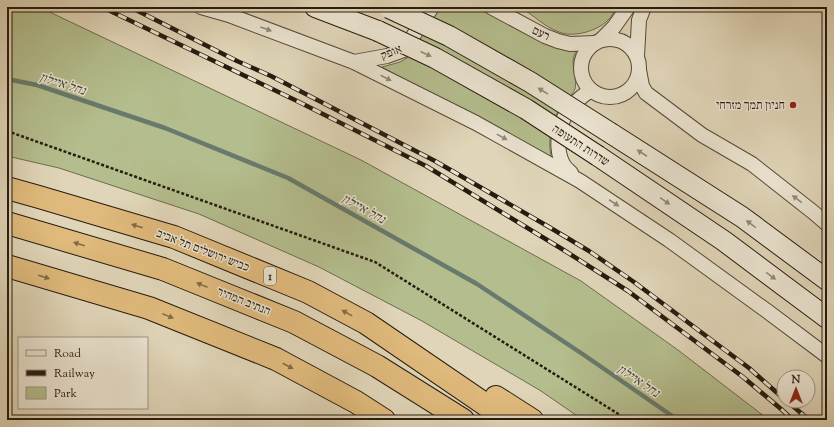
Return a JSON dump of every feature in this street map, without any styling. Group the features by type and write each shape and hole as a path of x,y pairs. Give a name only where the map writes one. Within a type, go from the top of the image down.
{"highway":[{"name":"כביש ירושלים תל אביב","path":"7,188 174,237 308,292 366,323 508,420"},
{"name":"הנתיב המהיר","path":"7,223 163,269 294,322 377,366 463,420"},
{"path":"7,266 149,308 276,359 356,402 384,420"},
{"path":"366,323 503,401 532,420"}],"main road":[{"name":"שדרות התעופה","path":"314,7 378,31 436,58 526,109 724,241 827,318"},
{"path":"388,7 456,40 530,82 742,217 827,280"}],"street":[{"path":"201,7 229,15 354,62 476,123 580,181 669,240 827,356"},
{"name":"אופק","path":"354,62 387,56 404,50 432,7"},
{"name":"רעם","path":"491,7 545,36 558,41 570,44 599,41"},
{"path":"498,7 510,17"},
{"path":"628,7 614,27 599,41 588,48 584,54 580,69 585,85 598,95 606,97 615,97 630,89 636,82 639,70"},
{"path":"644,7 639,20 637,56 642,86 646,93 702,135 752,164 827,224"},
{"path":"599,41 611,38 622,42 632,49 637,56"},
{"path":"580,181 563,166 559,154 558,141 561,127 567,113 581,97 591,90"}],"path":[{"path":"7,131 375,262 625,420"}],"green space":[{"path":"7,7 39,7 361,160 581,281 678,350 769,420 583,420 541,391 422,321 319,267 199,214 59,168 7,156"},
{"path":"439,7 482,7 554,46 577,50 573,60 576,84 575,89 563,103 556,115 550,136 551,157 554,163 382,67 400,62 407,58"},
{"path":"520,7 616,7 613,14 604,24 592,30 578,34 565,34 544,24"}],"waterway":[{"name":"נחל איילון","path":"7,79 37,85 165,128 288,178 477,284 678,420"}],"railway":[{"path":"102,7 295,100 426,166 628,291 743,377 793,420"},
{"path":"130,7 237,61 271,76 435,161 549,227 589,251 634,282 749,368 776,392"},
{"path":"796,409 809,420"}],"place":[{"name":"חניון תמך מזרחי","path":"793,105"}]}
